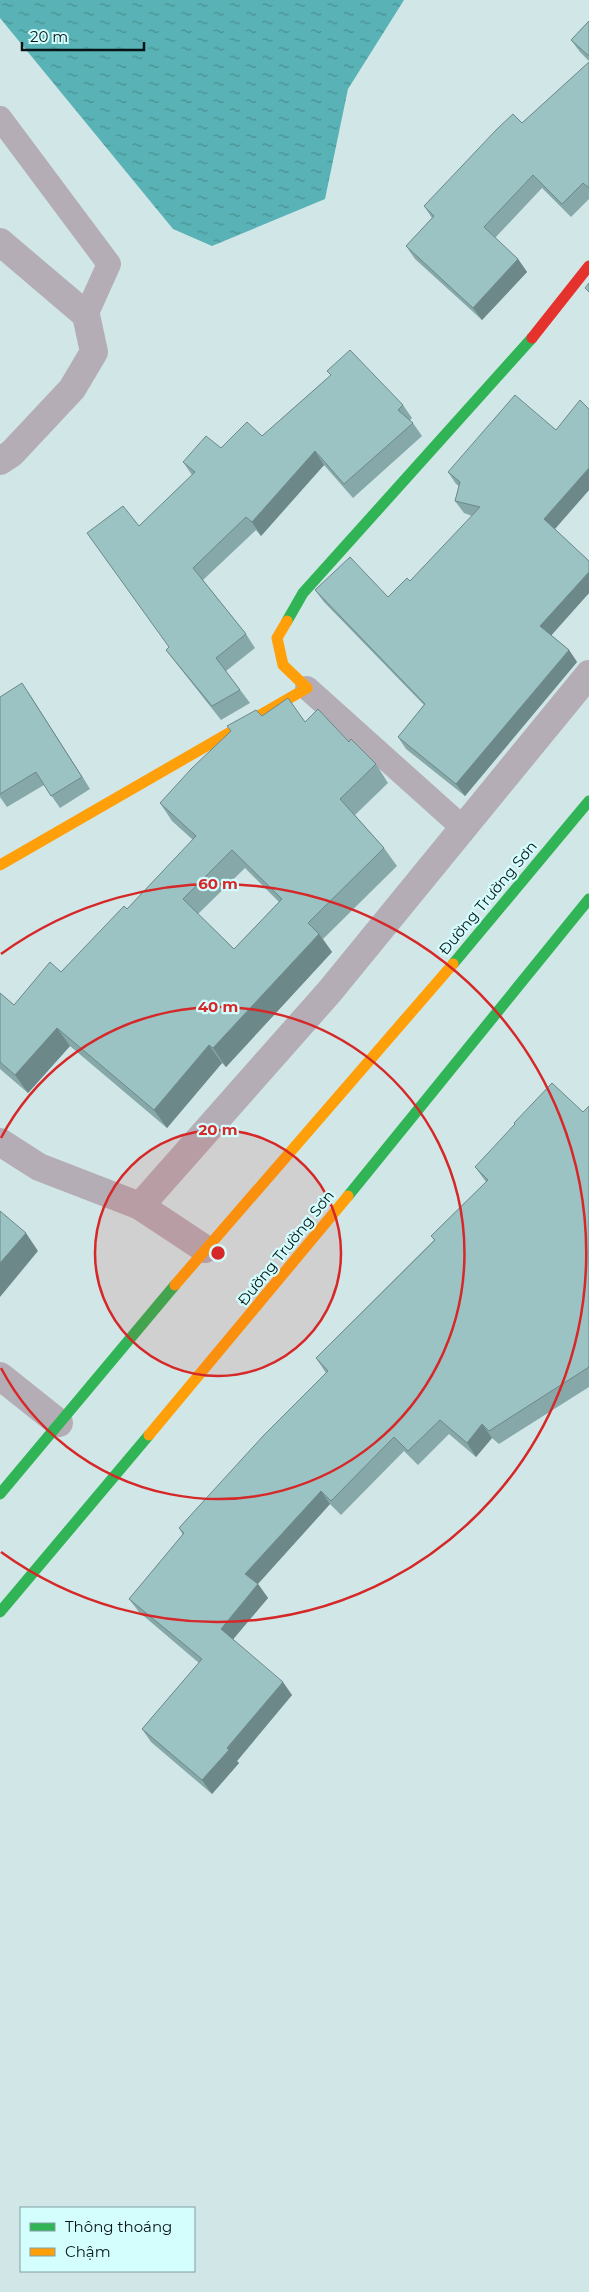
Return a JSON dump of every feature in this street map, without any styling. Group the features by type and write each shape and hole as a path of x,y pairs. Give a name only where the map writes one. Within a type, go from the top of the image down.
{"main road":[{"path":"0,865 307,688 283,665 277,638 303,593 518,355 589,266"},
{"name":"Đường Trường Sơn","path":"0,1494 205,1249 437,983 589,800"},
{"name":"Đường Trường Sơn","path":"0,1612 262,1301 589,899"}],"street":[{"path":"0,242 86,315 94,352 72,389 12,453 0,461"},
{"path":"140,1206 330,991 462,827 589,674"},
{"path":"0,1142 39,1168 140,1206 205,1249"},
{"path":"0,1376 59,1423"}],"lane":[{"path":"0,118 109,264 86,315"},
{"path":"307,688 462,827"}],"water":[{"path":"0,0 404,0 348,89 325,199 212,246 173,229 0,18"}],"building":[{"path":"589,21 589,56 571,40"},
{"path":"589,62 589,188 583,183 562,204 533,175 484,227 518,259 473,308 406,246 434,216 424,206 513,114 522,123"},
{"path":"589,283 589,292 585,288"},
{"path":"350,350 403,405 398,410 413,423 344,484 315,451 252,522 246,517 193,568 246,634 216,658 240,690 212,706 166,650 169,647 87,533 123,506 139,526 195,472 183,462 206,436 221,448 247,422 262,436 331,375 327,371"},
{"path":"515,395 556,430 580,400 589,409 589,468 544,519 589,561 589,572 540,626 569,650 456,784 398,737 425,704 315,590 350,557 388,597 407,578 410,581 480,507 455,501 460,482 448,472"},
{"path":"22,683 82,777 51,796 36,772 0,794 0,697"},
{"path":"288,698 305,722 318,709 349,742 351,739 376,764 340,799 384,848 308,923 319,934 213,1048 209,1045 154,1110 57,1028 15,1075 0,1062 0,993 14,1005 50,962 61,972 124,906 127,909 196,836 160,803 192,768 231,731 227,726 256,710 262,716","holes":["232,850 282,899 234,949 183,899"]},
{"path":"552,1083 583,1112 589,1106 589,1367 489,1431 482,1424 467,1443 440,1420 408,1451 394,1437 331,1501 321,1491 245,1574 258,1584 221,1629 283,1682 227,1748 229,1750 202,1780 142,1729 202,1659 129,1599 184,1533 179,1528 264,1435 328,1371 316,1358 435,1240 431,1236 488,1180 475,1167"},
{"path":"0,1211 26,1233 0,1263"}],"traffic: fast":[{"path":"287,621 303,593 532,338"},
{"path":"453,964 589,801"},
{"path":"348,1196 589,899"},
{"path":"0,1494 175,1285"},
{"path":"0,1612 149,1435"}],"traffic: slow":[{"path":"0,865 307,688 283,665 277,638 287,621"},
{"path":"175,1285 453,964"},
{"path":"149,1435 348,1196"}],"traffic: jam":[{"path":"532,338 589,266"}]}
